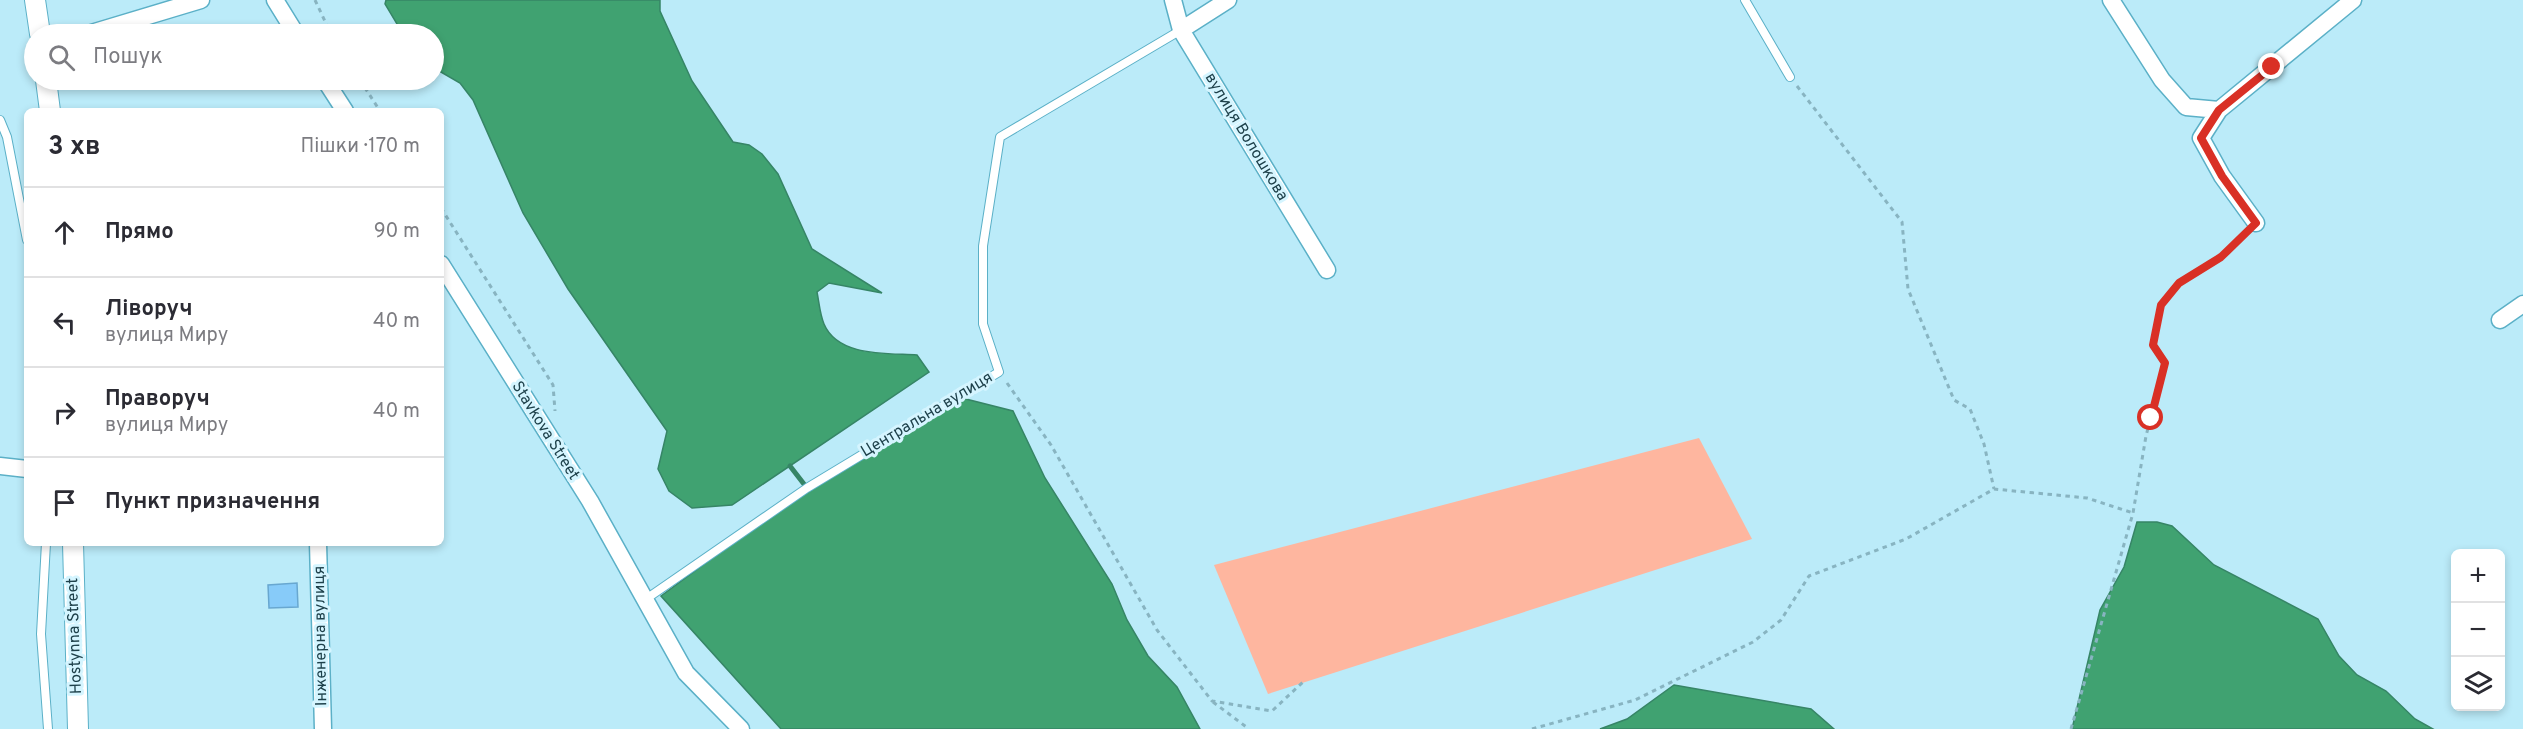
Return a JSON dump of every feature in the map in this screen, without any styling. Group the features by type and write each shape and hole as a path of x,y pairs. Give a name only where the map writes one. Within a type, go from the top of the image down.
{"street":[{"path":"35,0 39,24"},
{"path":"121,24 201,0"},
{"path":"275,0 290,24"},
{"name":"вулиця Волошкова","path":"1173,0 1181,30 1327,270"},
{"name":"Центральна вулиця","path":"1181,30 1228,0"},
{"path":"2111,0 2162,80 2186,107 2219,110"},
{"path":"2256,223 2222,176 2201,138 2219,110 2353,0"},
{"path":"47,90 50,108"},
{"path":"331,90 343,108"},
{"name":"Stavkova Street","path":"444,269 590,501 686,673 741,729"},
{"path":"2500,320 2523,304"},
{"path":"0,466 24,469"},
{"name":"Hostynna Street","path":"73,546 78,729"},
{"name":"Інженерна вулиця","path":"318,546 322,729"}],"lane":[{"path":"1745,0 1790,77"},
{"name":"Центральна вулиця","path":"646,599 807,488 999,372 983,324 983,246 1000,137 1181,30"},
{"path":"0,120 7,137 24,225"},
{"path":"46,546 41,634 48,729"}],"path":[{"path":"315,0 326,24"},
{"path":"1790,77 1902,222 1908,289 1954,400 1970,409 1984,444 1994,489"},
{"path":"366,90 378,108"},
{"path":"444,213 553,385 556,418"},
{"path":"2071,729 2133,513 2146,436 2165,363 2153,345 2161,305 2179,283 2221,257 2256,223"},
{"path":"999,372 1051,445 1157,630 1212,701 1249,729"},
{"path":"1532,729 1635,700 1752,642 1781,620 1809,576 1906,539 1994,489 2087,498 2133,513"},
{"path":"1212,701 1272,711 1303,682"}],"shaded area":[{"path":"386,0 660,0 660,11 692,81 733,142 749,145 762,154 778,174 812,249 882,293 829,283 817,292 824,324 831,335 852,348 864,351 917,355 929,372 732,505 692,508 669,491 658,469 667,431 568,289 523,213 473,100 460,83 444,74 444,24 397,24 385,4"},
{"path":"958,397 1013,411 1045,478 1112,584 1127,620 1148,656 1177,687 1200,729 781,729 661,596 807,488"},
{"path":"1699,438 1752,539 1268,694 1214,565"},
{"path":"2137,522 2157,522 2172,526 2214,565 2318,619 2339,656 2357,675 2386,691 2415,719 2433,729 2072,729 2100,610 2124,567"},
{"path":"1674,685 1811,709 1834,729 1600,729 1627,719"}],"building":[{"path":"297,583 298,607 269,608 268,585"}],"waterway":[{"path":"790,466 807,488"}],"route":[{"path":"2151,418 2165,363 2153,345 2161,305 2179,283 2221,257 2256,223 2222,176 2201,138 2219,110 2272,67"}]}
